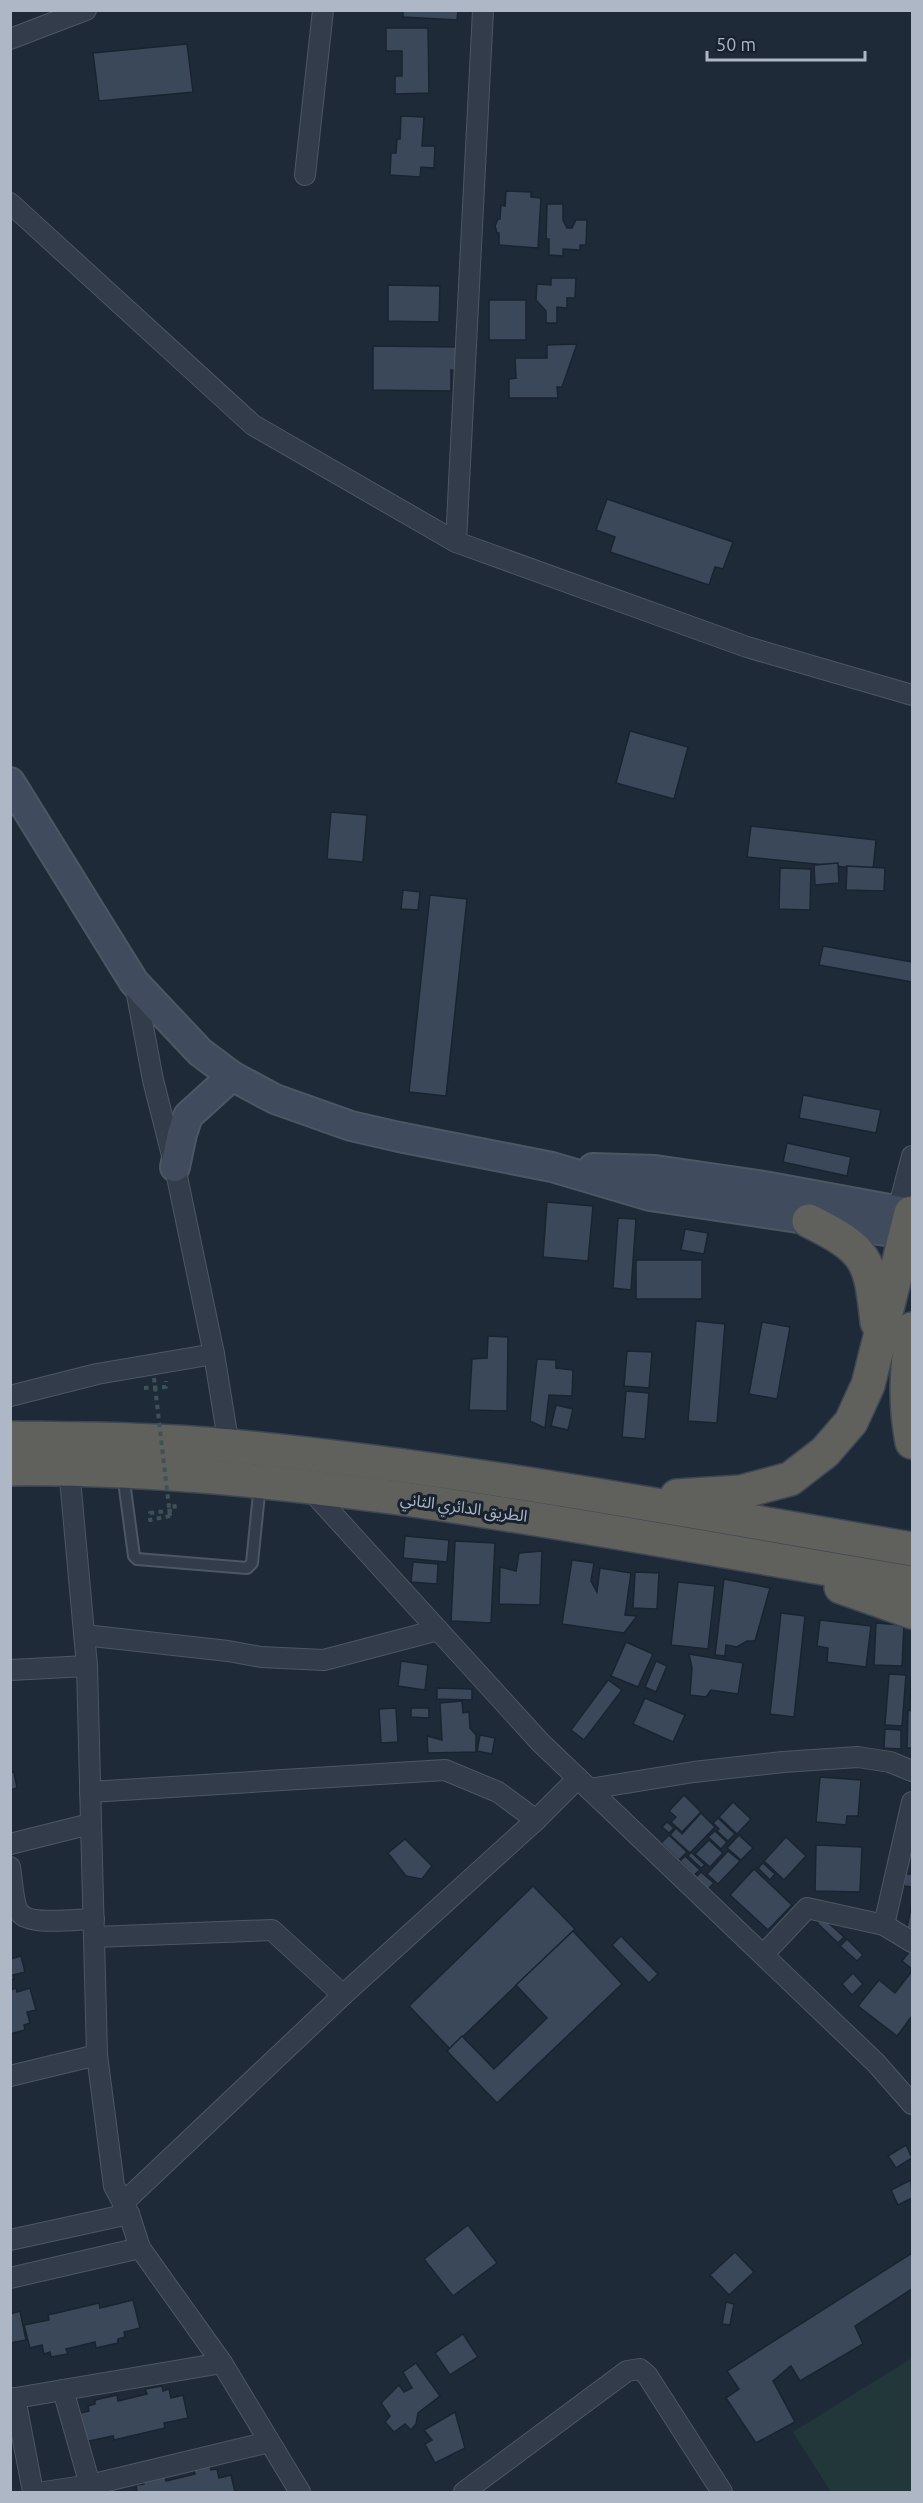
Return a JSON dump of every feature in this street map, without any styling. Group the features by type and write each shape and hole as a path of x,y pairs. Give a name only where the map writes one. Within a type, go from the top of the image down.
{"highway":[{"path":"905,1219 906,1413 912,1442"},
{"path":"809,1221 842,1238 858,1251 868,1269 874,1293 904,1337"},
{"path":"595,1495 692,1496 741,1492 790,1479 825,1452 851,1422 868,1385 904,1337"},
{"name":"الطريق الدائري الثاني","path":"14,1434 229,1446 450,1472 912,1549"},
{"name":"الطريق الدائري الثاني","path":"10,1470 69,1468 184,1473 306,1486 533,1517 912,1583"},
{"path":"748,1556 912,1612"}],"main road":[{"path":"10,782 134,982 200,1052 232,1076 275,1099 351,1125 399,1137 552,1167 650,1196 809,1221 905,1219"},
{"path":"175,1167 182,1134 189,1116 232,1076"},
{"path":"552,1167 655,1170 764,1186 905,1219"}],"street":[{"path":"10,39 86,10"},
{"path":"305,175 323,10"},
{"path":"456,542 483,10"},
{"path":"10,203 253,425 456,542 747,647 912,694"},
{"path":"134,982 153,1080 175,1167 214,1354 229,1446"},
{"path":"905,1219 912,1155"},
{"path":"10,1396 97,1374 214,1354"},
{"path":"69,1468 87,1666 97,2055 114,2186 126,2209 140,2248 222,2363 300,2493"},
{"path":"306,1486 540,1742 876,2063 912,2104"},
{"path":"84,1635 228,1651 261,1657 324,1660 438,1630"},
{"path":"10,1670 87,1666"},
{"path":"10,2240 126,2209 343,1995 536,1820 583,1783 783,1762 858,1757 890,1762 912,1771"},
{"path":"90,1792 445,1770 498,1792 536,1820"},
{"path":"884,1925 912,1802"},
{"path":"10,1844 90,1824"},
{"path":"10,1867 17,1907 20,1914 28,1918 94,1928 272,1930 343,1995"},
{"path":"763,1955 807,1908 884,1925 912,1942"},
{"path":"10,2076 97,2055"},
{"path":"10,2278 140,2248"},
{"path":"33,2493 13,2398 222,2363"},
{"path":"464,2493 627,2371 640,2369 722,2493"},
{"path":"63,2390 91,2489"},
{"path":"44,2493 91,2489 269,2442"}],"lane":[{"path":"123,1471 134,1556 137,1559 247,1568 252,1563 261,1481"}],"path":[{"path":"154,1378 170,1516 150,1520 150,1513 175,1510"}],"green space":[{"path":"912,2358 912,2492 831,2492 793,2432"}],"building":[{"path":"403,10 458,10 457,20 403,17"},
{"path":"386,28 428,28 429,93 395,94 395,76 402,76 402,51 386,51"},
{"path":"187,44 193,92 99,101 93,53"},
{"path":"401,116 424,117 422,146 435,146 434,168 421,167 420,177 390,175 391,153 396,153 397,139 400,139"},
{"path":"506,191 531,192 531,197 541,198 538,248 499,245 499,233 495,226 500,219 501,205 505,206"},
{"path":"547,204 563,204 563,220 567,228 572,228 576,220 587,220 586,245 580,245 580,250 563,249 563,256 549,255 549,239 546,239"},
{"path":"551,278 576,278 575,298 567,298 567,308 557,307 557,323 546,323 546,311 536,300 537,284 551,285"},
{"path":"388,285 440,286 439,322 388,321"},
{"path":"489,300 526,300 526,340 489,340"},
{"path":"577,344 562,387 557,387 558,398 509,398 509,379 516,378 515,358 547,358 547,345"},
{"path":"373,346 457,347 456,371 451,370 451,391 373,390"},
{"path":"607,499 733,542 723,569 715,567 709,585 610,552 615,537 596,530"},
{"path":"630,731 688,747 674,799 616,783"},
{"path":"331,812 367,815 363,862 327,859"},
{"path":"751,826 876,840 873,870 747,857"},
{"path":"838,863 839,883 815,885 814,865"},
{"path":"847,866 885,868 884,891 846,890"},
{"path":"780,868 811,869 810,910 779,909"},
{"path":"403,890 420,892 418,910 401,909"},
{"path":"430,895 467,899 446,1096 409,1092"},
{"path":"823,946 912,962 912,982 819,965"},
{"path":"803,1095 881,1110 876,1133 799,1118"},
{"path":"787,1143 851,1157 847,1176 783,1162"},
{"path":"547,1202 593,1206 588,1261 543,1257"},
{"path":"618,1218 636,1219 631,1290 613,1288"},
{"path":"685,1229 708,1233 704,1254 681,1250"},
{"path":"636,1260 702,1260 702,1299 636,1299"},
{"path":"696,1321 725,1324 717,1423 688,1421"},
{"path":"762,1322 790,1327 777,1399 749,1394"},
{"path":"488,1336 508,1337 507,1411 469,1410 472,1359 487,1358"},
{"path":"627,1351 652,1352 649,1388 624,1386"},
{"path":"537,1359 556,1360 556,1368 573,1370 572,1396 549,1395 545,1428 530,1421"},
{"path":"626,1391 649,1393 645,1439 622,1437"},
{"path":"556,1405 573,1409 568,1430 551,1426"},
{"path":"405,1536 449,1540 447,1562 403,1558"},
{"path":"455,1541 495,1543 491,1623 451,1621"},
{"path":"542,1551 540,1605 499,1604 500,1567 516,1571 519,1553"},
{"path":"572,1560 594,1563 591,1581 597,1592 600,1568 631,1573 625,1615 637,1616 624,1633 562,1624"},
{"path":"413,1562 438,1564 437,1584 411,1582"},
{"path":"635,1572 659,1573 657,1609 633,1608"},
{"path":"724,1579 770,1588 755,1641 747,1641 737,1647 726,1645 725,1656 715,1655"},
{"path":"678,1582 715,1586 708,1649 671,1645"},
{"path":"781,1613 805,1616 794,1717 770,1714"},
{"path":"820,1620 871,1626 866,1667 827,1662 828,1648 817,1646"},
{"path":"876,1623 904,1625 902,1666 874,1665"},
{"path":"626,1642 653,1654 638,1687 611,1676"},
{"path":"689,1654 743,1663 738,1694 711,1690 706,1697 690,1695 692,1668"},
{"path":"401,1661 428,1665 425,1690 398,1686"},
{"path":"656,1661 667,1666 656,1692 645,1687"},
{"path":"889,1674 906,1675 902,1726 885,1725"},
{"path":"911,1677 912,1706 910,1706"},
{"path":"608,1680 622,1690 584,1740 571,1730"},
{"path":"437,1688 472,1689 472,1700 437,1699"},
{"path":"645,1698 685,1715 673,1742 633,1724"},
{"path":"462,1701 463,1713 469,1712 470,1728 476,1735 476,1752 428,1753 427,1736 442,1740 440,1703"},
{"path":"396,1708 398,1742 381,1743 379,1709"},
{"path":"411,1708 429,1708 429,1718 411,1717"},
{"path":"908,1710 912,1711 912,1748 907,1748"},
{"path":"885,1729 901,1730 901,1749 884,1748"},
{"path":"480,1735 495,1738 492,1754 477,1751"},
{"path":"14,1772 17,1788 10,1790 10,1773"},
{"path":"820,1777 861,1780 858,1816 847,1816 846,1825 816,1822"},
{"path":"684,1795 701,1812 682,1832 671,1822 676,1817 669,1811"},
{"path":"733,1802 751,1819 737,1834 719,1817"},
{"path":"701,1813 715,1827 690,1853 670,1835 676,1828 682,1834"},
{"path":"718,1818 735,1834 728,1841 717,1831 719,1829 713,1823"},
{"path":"667,1822 674,1828 669,1833 662,1827"},
{"path":"715,1831 727,1842 721,1849 708,1837"},
{"path":"669,1835 687,1852 679,1860 661,1843"},
{"path":"739,1835 753,1848 741,1860 727,1848"},
{"path":"786,1837 806,1856 784,1880 764,1861"},
{"path":"405,1839 432,1866 422,1879 406,1876 388,1853"},
{"path":"709,1840 723,1853 710,1867 695,1854"},
{"path":"816,1845 862,1847 860,1892 815,1891"},
{"path":"728,1851 740,1861 718,1884 707,1874"},
{"path":"691,1852 705,1865 701,1868 688,1856"},
{"path":"685,1856 700,1870 694,1875 680,1861"},
{"path":"763,1863 775,1874 770,1880 758,1868"},
{"path":"912,1867 912,1887 904,1886 905,1874 911,1874"},
{"path":"754,1869 792,1905 768,1930 730,1895"},
{"path":"701,1872 714,1883 707,1890 694,1879"},
{"path":"533,1886 575,1929 450,2049 409,2006"},
{"path":"912,1903 912,1934 906,1932"},
{"path":"822,1917 844,1937 838,1943 817,1923"},
{"path":"573,1931 622,1984 497,2103 447,2051 462,2036 494,2069 547,2018 516,1985"},
{"path":"621,1936 658,1974 649,1983 612,1945"},
{"path":"847,1939 863,1955 857,1961 840,1946"},
{"path":"912,1948 912,1969 902,1961"},
{"path":"21,1956 25,1972 13,1975 14,1979 10,1980 10,1959"},
{"path":"912,1971 912,2016 897,2036 858,2006 879,1980 895,1993"},
{"path":"853,1973 863,1984 852,1995 842,1984"},
{"path":"16,1988 17,1992 30,1988 36,2010 27,2012 30,2023 24,2025 25,2030 10,2034 10,1990"},
{"path":"906,2145 912,2158 896,2168 888,2156"},
{"path":"911,2180 912,2198 898,2205 891,2190"},
{"path":"468,2225 497,2263 453,2296 424,2259"},
{"path":"735,2252 754,2272 729,2295 710,2275"},
{"path":"912,2253 912,2289 855,2326 863,2344 800,2381 791,2366 773,2381 795,2422 756,2443 726,2398 739,2389 727,2371"},
{"path":"133,2300 140,2328 124,2332 125,2337 118,2339 118,2343 96,2348 95,2342 66,2349 68,2354 51,2357 50,2352 44,2354 42,2345 30,2348 24,2325 49,2320 48,2315 99,2303 100,2308"},
{"path":"726,2302 734,2304 730,2325 722,2324"},
{"path":"20,2311 26,2340 10,2343 10,2314"},
{"path":"463,2334 478,2357 450,2375 435,2353"},
{"path":"416,2363 440,2396 418,2413 416,2424 411,2430 405,2424 394,2432 385,2422 390,2416 381,2403 399,2385 404,2392 412,2388 403,2372"},
{"path":"162,2386 163,2391 169,2389 171,2398 183,2395 188,2418 164,2423 165,2428 114,2440 113,2436 80,2443 73,2415 89,2411 88,2406 95,2404 95,2400 117,2395 118,2401 147,2394 145,2389"},
{"path":"455,2412 465,2448 435,2463 425,2444 432,2440 424,2430"},
{"path":"210,2466 211,2470 217,2469 219,2478 231,2475 235,2492 129,2492 137,2491 136,2485 144,2484 143,2480 165,2475 166,2481 195,2474 193,2469"}]}
